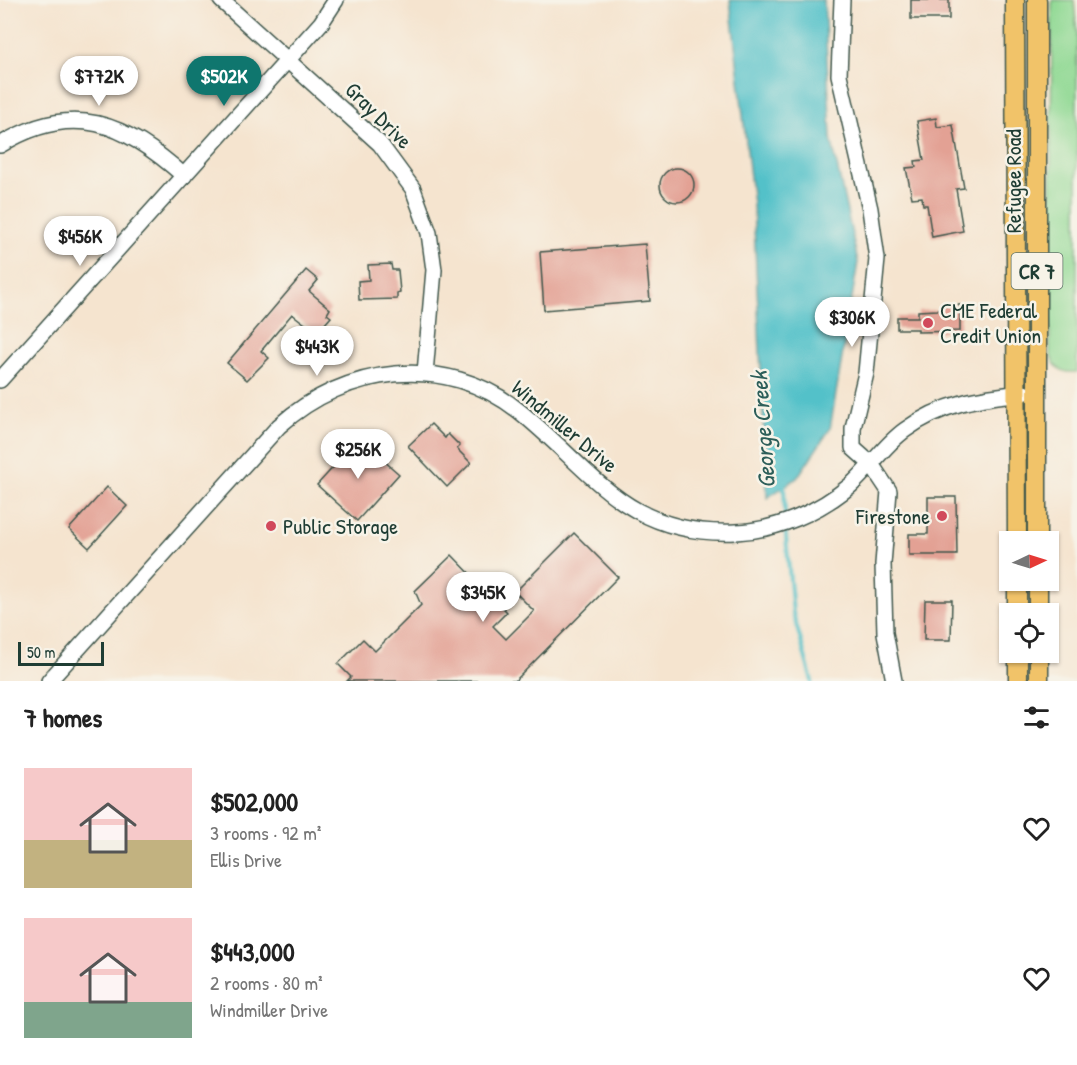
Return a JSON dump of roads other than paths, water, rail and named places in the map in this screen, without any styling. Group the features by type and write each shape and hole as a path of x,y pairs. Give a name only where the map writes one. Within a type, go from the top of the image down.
{"main road":[{"name":"Refugee Road","path":"1015,0 1020,394 1017,531"},
{"name":"Refugee Road","path":"1037,0 1037,531"},
{"path":"1018,663 1018,681"},
{"path":"1030,681 1031,663"},
{"path":"1039,663 1039,681"}],"street":[{"name":"Gray Drive","path":"221,0 380,144 413,189 429,233 434,270 425,373"},
{"path":"0,380 321,23 336,0"},
{"path":"842,0 839,75 870,209 877,259 866,373 853,429 854,448 871,464 889,490 883,564 885,633 894,681"},
{"path":"0,145 41,126 78,122 97,123 115,128 140,140 184,176"},
{"name":"Windmiller Drive","path":"49,681 292,413 324,392 359,379 396,373 425,373 469,383 503,400 529,420 592,480 619,500 654,520 690,530 736,532 784,523 823,506 851,484 905,430 936,413 974,398 1020,394"}],"water":[{"path":"730,0 824,0 831,138 858,262 830,429 797,478 767,498 753,204"}],"waterway":[{"name":"George Creek","path":"784,484 785,518"},
{"name":"George Creek","path":"785,526 793,613 812,681"}],"place":[{"name":"CME Federal Credit Union","path":"928,323"},
{"name":"Firestone","path":"942,516"},
{"name":"Public Storage","path":"271,526"}]}
